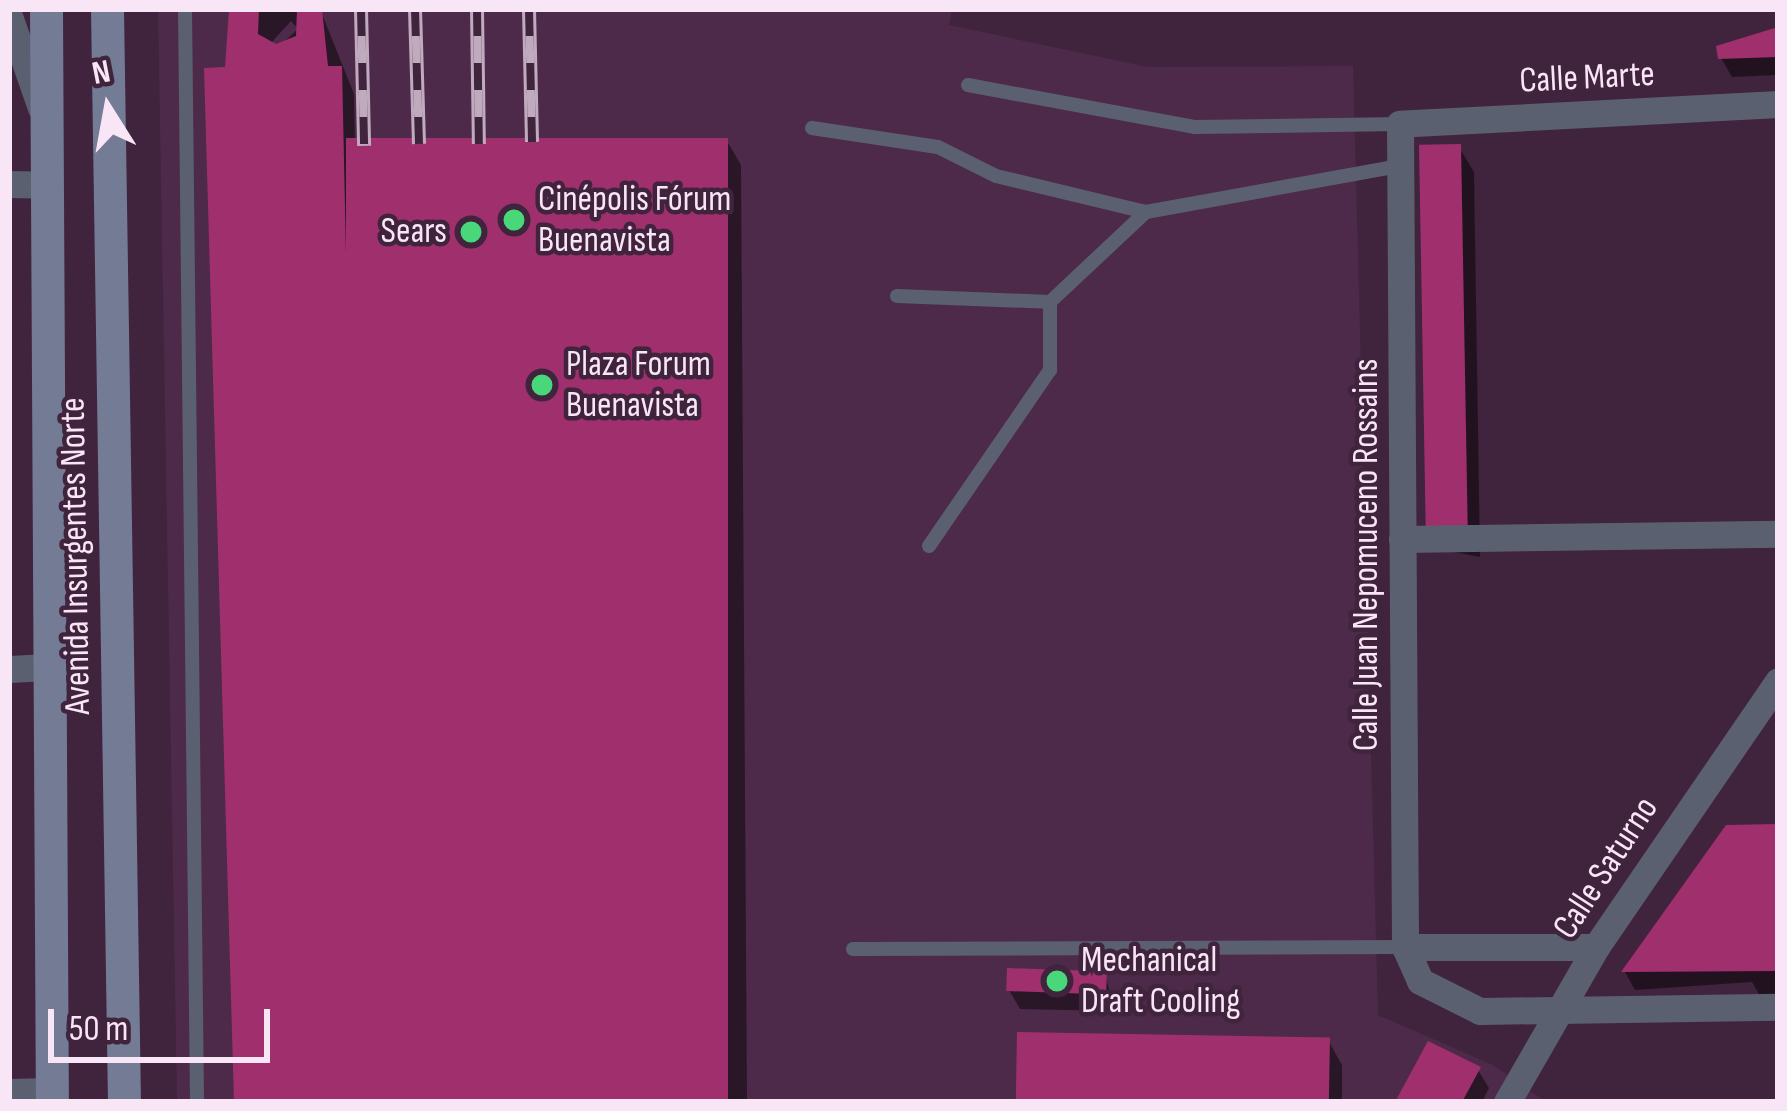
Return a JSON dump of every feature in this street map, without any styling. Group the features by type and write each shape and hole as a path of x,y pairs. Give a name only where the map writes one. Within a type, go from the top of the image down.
{"main road":[{"name":"Avenida Insurgentes Norte","path":"107,9 124,1102"},
{"name":"Avenida Insurgentes Norte","path":"46,10 44,667 51,1097"}],"street":[{"name":"Avenida Insurgentes Norte","path":"9,16 48,129"},
{"name":"Calle Marte","path":"1400,124 1778,104"},
{"name":"Calle Juan Nepomuceno Rossains","path":"1400,124 1405,947 1420,982 1480,1011 1561,1007"},
{"path":"9,184 48,185"},
{"path":"1402,539 1778,534"},
{"path":"9,669 44,667"},
{"name":"Calle Saturno","path":"1507,1102 1595,947 1778,681"},
{"path":"1405,947 1595,947"},
{"path":"1561,1007 1778,1006"},
{"path":"9,1092 51,1097"}],"lane":[{"path":"185,9 197,1102"},
{"path":"968,85 1194,127 1400,124"},
{"path":"812,128 938,147 996,176 1146,212 1400,166"},
{"path":"897,296 1050,302 1146,212"},
{"path":"929,546 1050,370 1050,302"},
{"path":"853,949 1405,947"}],"shaded area":[{"path":"158,9 952,9 949,25 1148,67 1353,66 1378,1015 1493,1065 1546,1102 177,1102"}],"building":[{"path":"229,9 259,9 258,34 276,44 296,36 297,9 322,9 328,66 342,66 364,1102 234,1102 204,68 225,67"},
{"path":"1778,27 1778,57 1718,59 1716,46"},
{"name":"Plaza Forum Buenavista","path":"346,138 728,138 728,1102 346,1102"},
{"path":"1461,144 1468,534 1426,535 1419,145"},
{"path":"1778,824 1778,971 1621,972 1726,825"},
{"name":"Mechanical Draft Cooling","path":"1007,968 1107,971 1106,994 1006,991"},
{"path":"1017,1032 1330,1037 1329,1102 1016,1102"},
{"path":"1428,1041 1481,1067 1462,1102 1395,1102"}],"railway":[{"path":"361,9 364,146"},
{"path":"415,9 419,144"},
{"path":"477,9 479,144"},
{"path":"529,9 532,142"}],"place":[{"name":"Cinépolis Fórum Buenavista","path":"514,220"},
{"name":"Sears","path":"471,232"},
{"name":"Plaza Forum Buenavista","path":"542,385"},
{"name":"Mechanical Draft Cooling","path":"1057,981"}]}
